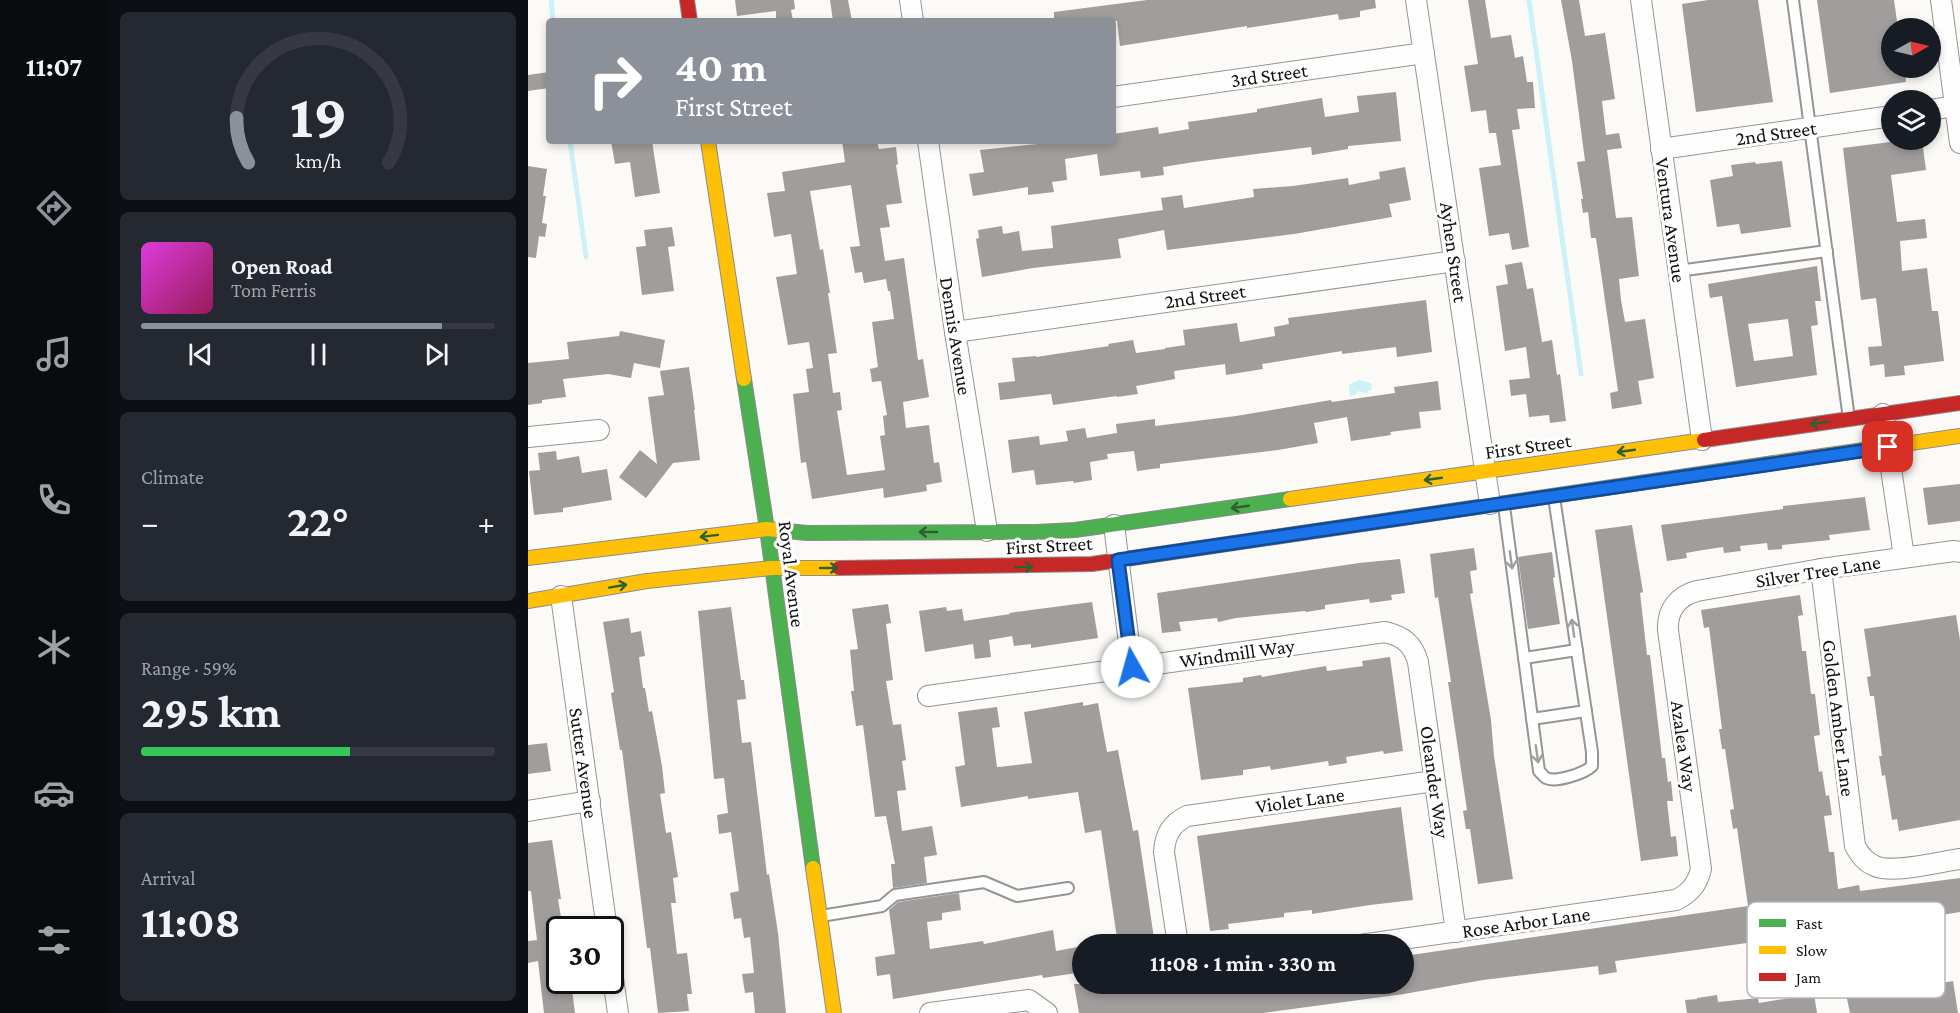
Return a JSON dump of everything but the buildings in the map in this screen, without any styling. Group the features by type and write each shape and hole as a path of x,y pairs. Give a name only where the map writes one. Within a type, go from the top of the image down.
{"main road":[{"path":"687,0 690,18"},
{"name":"Royal Avenue","path":"708,144 767,529 834,1013"},
{"name":"First Street","path":"528,558 767,529 804,533 1075,530 1960,403"},
{"name":"First Street","path":"528,601 646,581 771,568 1047,566 1118,560 1960,436"}],"street":[{"path":"910,0 913,18"},
{"name":"Ayhen Street","path":"1416,0 1485,472 1497,503"},
{"name":"Ventura Avenue","path":"1641,0 1702,440"},
{"path":"1941,0 1958,106 1960,143"},
{"name":"3rd Street","path":"1116,97 1424,53"},
{"path":"1941,108 1958,106"},
{"name":"2nd Street","path":"1661,149 1881,118"},
{"name":"Dennis Avenue","path":"928,144 954,332 987,531"},
{"name":"2nd Street","path":"954,332 1455,261"},
{"path":"1883,414 1904,557"},
{"path":"528,437 599,430"},
{"path":"1114,525 1132,667"},
{"name":"Silver Tree Lane","path":"1678,600 1697,591 1821,569 1904,557 1960,552"},
{"name":"Golden Amber Lane","path":"1821,569 1855,846 1867,862 1888,870 1960,859"},
{"name":"Sutter Avenue","path":"561,596 605,916"},
{"name":"Azalea Way","path":"1678,600 1671,610 1668,630 1701,869 1699,880 1690,892"},
{"name":"Windmill Way","path":"928,696 1385,632 1402,637"},
{"name":"Oleander Way","path":"1402,637 1409,643 1418,662 1456,932"},
{"name":"Violet Lane","path":"1176,934 1164,841 1178,820 1187,816 1434,781"},
{"path":"528,811 590,801"},
{"name":"Rose Arbor Lane","path":"1414,938 1676,900 1690,892"},
{"path":"615,994 618,1013"},
{"path":"930,1013 1029,1000 1047,1013"}],"lane":[{"path":"1793,0 1849,419"},
{"path":"1678,271 1827,251"},
{"path":"1497,503 1524,658 1539,771 1547,778 1555,780 1586,772 1592,766 1554,495"},
{"path":"1524,658 1577,650"},
{"path":"1532,719 1586,711"},
{"path":"820,916 882,906 895,895 984,882 1017,896 1068,888"}],"water":[{"path":"1359,380 1371,383 1372,389 1365,393 1358,391 1355,395 1350,396 1349,385"}],"waterway":[{"path":"551,0 553,18"},
{"path":"1529,0 1581,374"},
{"path":"570,144 586,257"}],"traffic: fast":[{"path":"744,379 767,529 813,868"},
{"path":"1275,537 1774,463"},
{"path":"777,530 807,533 1075,530 1290,499"}],"traffic: slow":[{"path":"708,144 744,379"},
{"path":"1774,463 1960,436"},
{"path":"1290,499 1704,440"},
{"path":"528,558 767,529 777,530"},
{"path":"528,601 647,581 771,568 839,568"},
{"path":"813,868 834,1013"}],"traffic: jam":[{"path":"687,0 690,18"},
{"path":"1704,440 1960,403"},
{"path":"839,568 1092,564 1275,537"}],"route":[{"path":"1132,667 1118,560 1888,447"}]}
